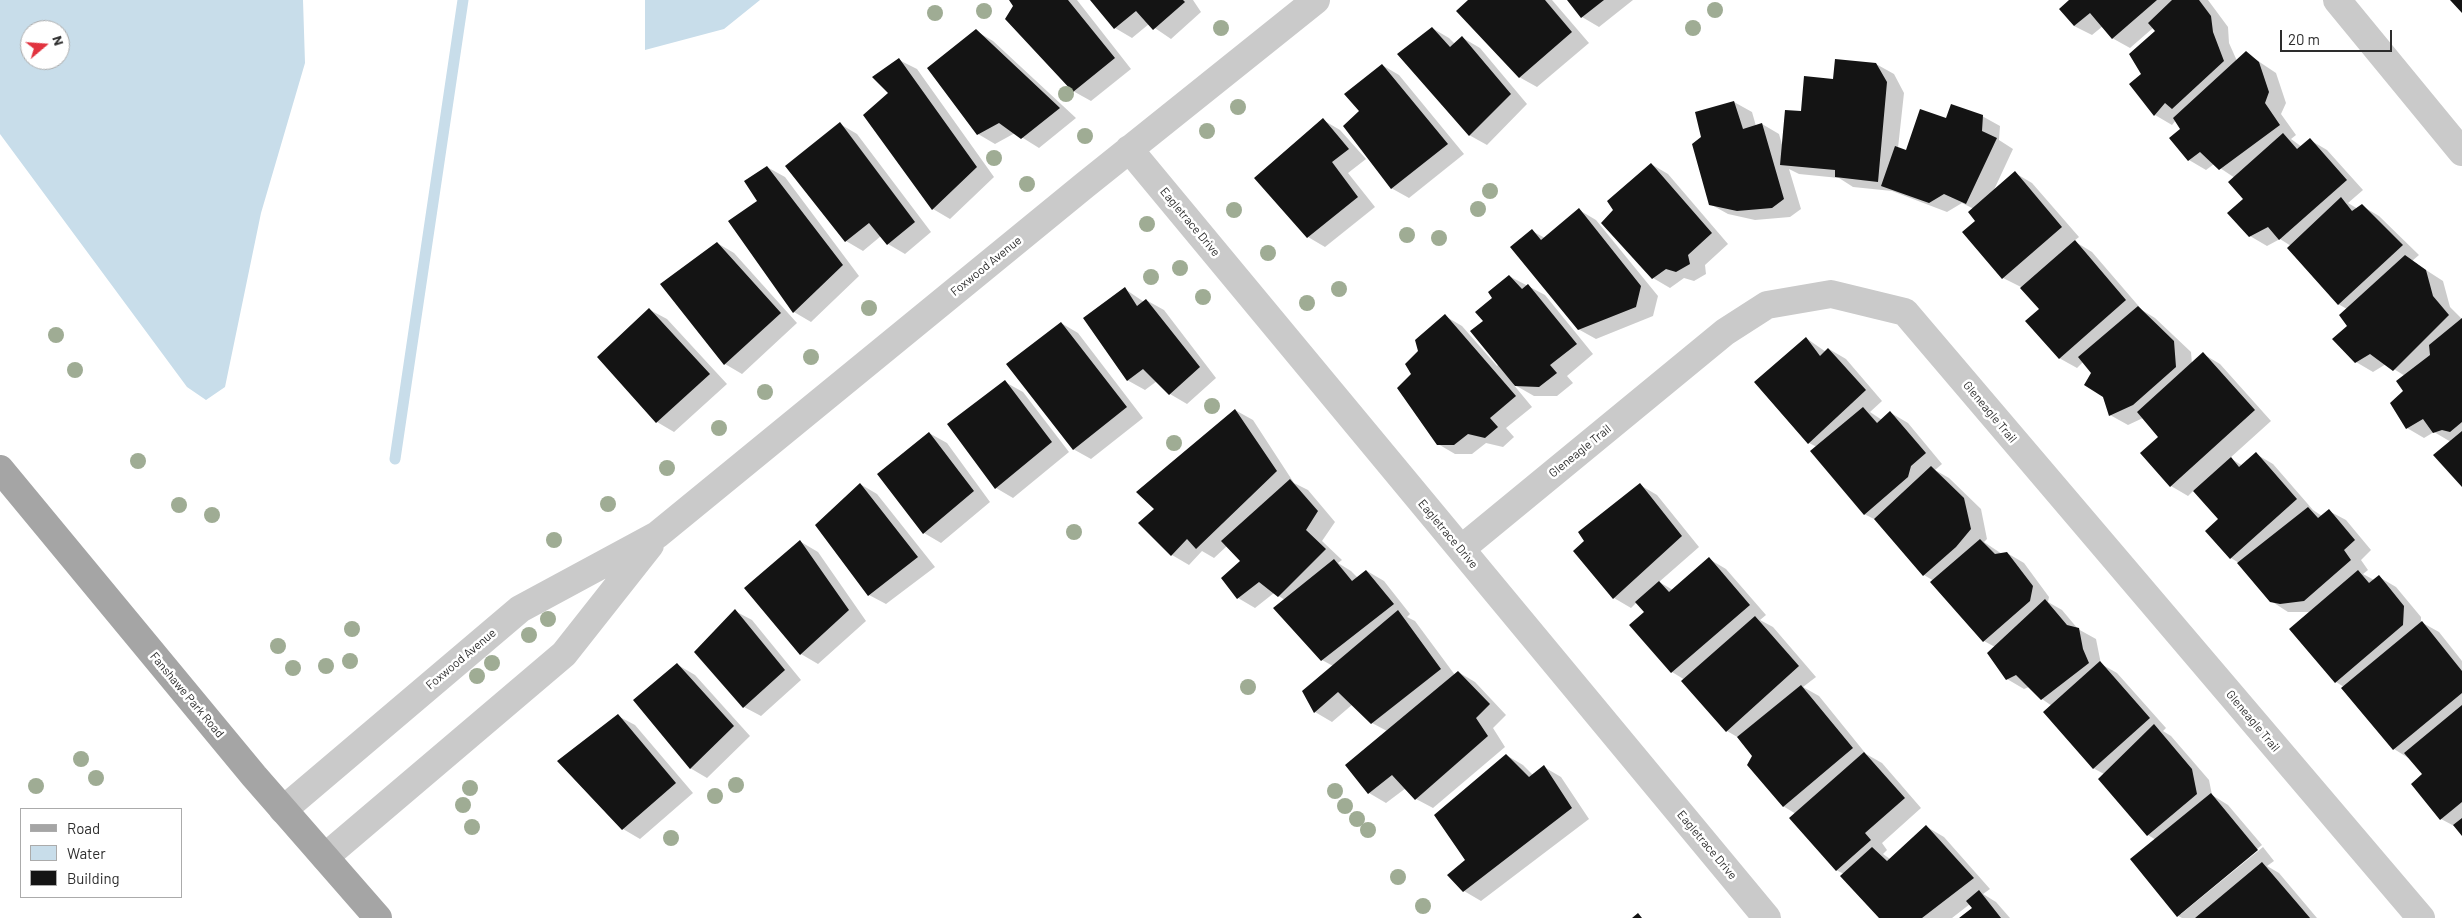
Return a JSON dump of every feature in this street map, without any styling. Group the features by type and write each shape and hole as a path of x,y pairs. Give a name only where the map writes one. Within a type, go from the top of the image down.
{"main road":[{"name":"Fanshawe Park Road","path":"0,469 283,810 378,918"}],"street":[{"name":"Foxwood Avenue","path":"283,810 520,609 657,536 1129,149 1316,0"},
{"path":"2337,0 2462,152"},
{"name":"Eagletrace Drive","path":"1129,149 1767,918"},
{"name":"Gleneagle Trail","path":"1461,549 1725,332 1767,305 1831,294 1905,312 2421,918"},
{"name":"Foxwood Avenue","path":"324,857 564,654 657,536"}],"water":[{"path":"0,0 303,0 305,63 261,213 225,387 206,400 187,387 0,134"},
{"path":"645,0 760,0 724,29 645,50"}],"building":[{"path":"1009,0 1068,0 1115,58 1073,92 1005,19 1013,6"},
{"path":"1090,0 1183,0 1185,2 1153,30 1136,11 1114,29"},
{"path":"1468,0 1545,0 1572,32 1519,78 1456,11"},
{"path":"1567,0 1604,0 1581,18"},
{"path":"2069,0 2157,0 2112,39 2090,13 2074,26 2059,9"},
{"path":"2172,0 2199,0 2211,16 2213,32 2224,61 2172,109 2165,103 2154,116 2129,84 2141,74 2129,54 2155,31 2148,23"},
{"path":"2450,0 2462,0 2462,13"},
{"path":"1432,27 1450,47 1462,36 1511,94 1469,136 1397,54"},
{"path":"976,29 1060,108 1021,139 999,123 977,135 927,68"},
{"path":"2246,51 2259,62 2269,92 2265,103 2280,125 2219,170 2200,152 2188,161 2169,138 2180,129 2173,118"},
{"path":"899,58 977,167 932,210 863,115 888,93 872,77"},
{"path":"1835,59 1876,63 1887,82 1878,182 1835,177 1835,170 1780,165 1785,110 1801,111 1804,76 1833,79"},
{"path":"1382,64 1448,144 1391,189 1343,126 1359,111 1344,94"},
{"path":"1734,101 1743,129 1762,123 1784,199 1772,208 1737,211 1709,205 1692,144 1701,137 1695,112"},
{"path":"1951,104 1983,115 1982,131 1997,138 1966,204 1944,194 1929,203 1881,186 1895,146 1906,150 1920,109 1946,118"},
{"path":"1323,118 1349,149 1332,162 1358,197 1307,238 1254,178"},
{"path":"840,122 915,222 887,245 869,223 845,242 785,166"},
{"path":"2283,133 2297,149 2310,138 2347,180 2279,240 2268,227 2249,237 2227,213 2243,199 2228,182"},
{"path":"1651,163 1712,233 1688,255 1690,264 1676,272 1666,269 1652,279 1601,223 1613,210 1607,201"},
{"path":"767,166 843,265 793,313 728,221 757,201 744,181"},
{"path":"2015,171 2062,227 2002,279 1962,232 1975,221 1968,212"},
{"path":"2341,197 2352,211 2362,204 2403,245 2338,305 2287,248"},
{"path":"1579,208 1641,286 1636,307 1578,330 1510,247 1532,229 1541,240"},
{"path":"2075,240 2126,300 2059,359 2025,321 2039,309 2020,288"},
{"path":"717,242 781,313 724,365 660,284"},
{"path":"2405,255 2426,270 2433,296 2449,315 2393,371 2370,354 2355,363 2332,339 2347,326 2339,315"},
{"path":"1509,275 1522,289 1528,284 1577,344 1550,365 1557,373 1539,387 1515,386 1470,331 1483,321 1475,312 1492,298 1488,292"},
{"path":"1125,287 1137,306 1146,299 1200,367 1169,395 1143,369 1127,381 1083,318"},
{"path":"2138,306 2174,341 2176,367 2133,405 2109,416 2103,397 2084,385 2091,373 2078,357"},
{"path":"649,308 710,374 656,423 597,357"},
{"path":"1445,314 1516,396 1490,418 1498,427 1485,438 1468,434 1454,445 1437,445 1397,388 1411,374 1405,364 1418,351 1415,340"},
{"path":"2462,318 2462,422 2450,432 2442,430 2433,433 2423,419 2406,429 2390,403 2403,391 2396,381 2430,355 2429,345"},
{"path":"1061,322 1127,407 1073,450 1006,364"},
{"path":"1806,337 1820,356 1828,348 1866,390 1808,444 1754,382"},
{"path":"2203,352 2255,410 2170,487 2140,453 2158,437 2137,412"},
{"path":"1005,380 1052,442 995,489 947,424"},
{"path":"1863,407 1877,423 1890,411 1926,453 1911,466 1908,477 1864,515 1810,451"},
{"path":"1235,409 1277,471 1196,549 1187,539 1171,556 1138,523 1154,509 1136,492"},
{"path":"2462,431 2462,487 2433,455"},
{"path":"929,432 974,491 923,534 877,474"},
{"path":"2256,452 2297,499 2230,559 2205,531 2218,519 2193,491 2231,457 2239,467"},
{"path":"1931,466 1964,498 1971,529 1956,547 1923,576 1874,519"},
{"path":"1290,479 1318,511 1306,530 1326,549 1278,597 1259,582 1237,599 1221,578 1240,561 1221,541"},
{"path":"860,483 918,557 868,596 815,525"},
{"path":"1640,483 1682,536 1613,599 1573,551 1584,541 1578,532"},
{"path":"2308,507 2318,518 2329,509 2355,540 2344,550 2351,560 2304,601 2280,604 2270,602 2237,563"},
{"path":"1980,539 1995,554 2007,552 2033,586 2030,601 1983,642 1930,582"},
{"path":"800,540 849,610 800,655 744,588"},
{"path":"1709,557 1750,605 1671,673 1629,625 1644,612 1635,602 1659,581 1669,592"},
{"path":"1334,559 1352,581 1366,570 1394,604 1321,661 1273,608"},
{"path":"2358,570 2369,583 2379,575 2404,606 2403,625 2335,683 2289,629"},
{"path":"2045,599 2067,625 2079,628 2083,649 2089,663 2041,700 2016,675 2006,680 1987,653"},
{"path":"735,609 785,670 743,708 694,652"},
{"path":"1398,610 1441,669 1371,724 1338,692 1314,713 1302,691"},
{"path":"1755,616 1799,666 1726,732 1681,681"},
{"path":"2422,621 2462,671 2462,693 2393,750 2341,688"},
{"path":"2100,661 2150,718 2093,769 2043,712"},
{"path":"677,663 734,726 690,769 633,700"},
{"path":"1458,671 1490,704 1476,718 1488,736 1415,800 1392,775 1368,794 1345,765"},
{"path":"1801,685 1853,748 1783,807 1747,765 1752,756 1737,737"},
{"path":"2462,705 2462,802 2440,820 2411,784 2422,774 2404,753"},
{"path":"618,714 676,783 622,830 557,761"},
{"path":"2154,724 2192,769 2197,794 2147,836 2098,779"},
{"path":"1864,752 1905,798 1865,833 1871,840 1836,871 1789,818"},
{"path":"1506,754 1529,777 1544,765 1572,808 1463,892 1447,875 1465,860 1434,815"},
{"path":"2211,793 2258,850 2177,917 2130,859"},
{"path":"2462,818 2462,836 2453,825"},
{"path":"1926,825 1974,878 1922,918 1879,918 1840,876 1872,847 1887,861"},
{"path":"2262,862 2310,918 2195,918"},
{"path":"1979,890 2001,918 1959,918 1972,908 1966,901"},
{"path":"1638,913 1642,918 1632,918"}],"waterway":[{"path":"395,459 463,0"}]}
